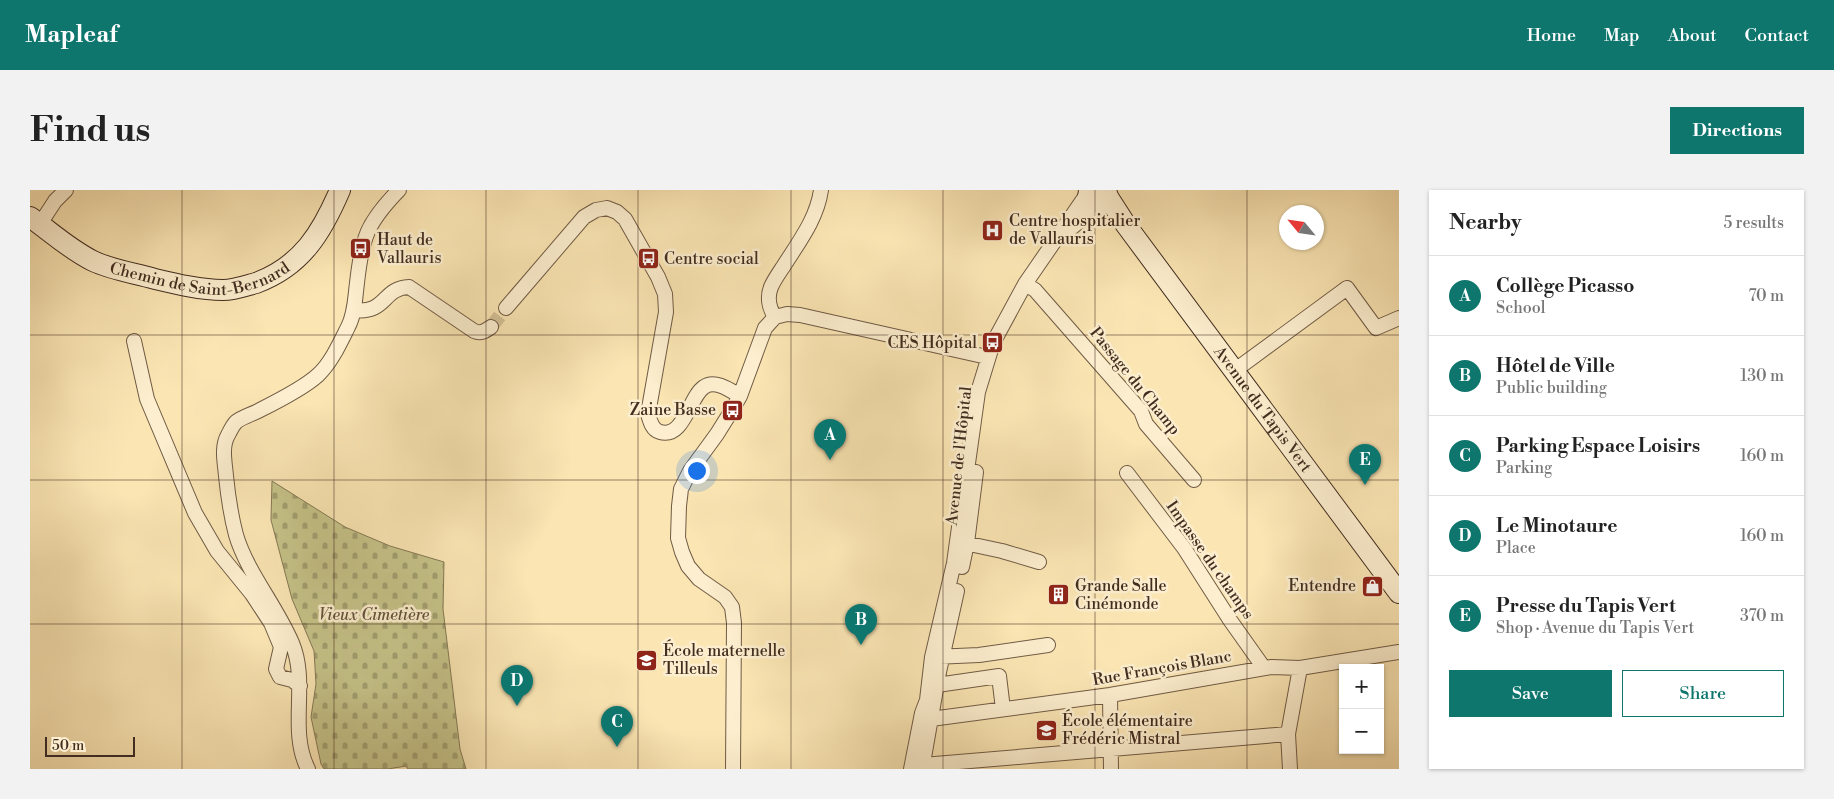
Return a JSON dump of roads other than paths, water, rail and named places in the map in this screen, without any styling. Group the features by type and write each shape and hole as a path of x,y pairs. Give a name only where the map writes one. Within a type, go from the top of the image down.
{"main road":[{"name":"Chemin de Saint-Bernard","path":"35,220 76,252 107,266 164,281 229,290 268,278 283,270 298,257 313,242 324,226 340,190"},
{"name":"Avenue du Tapis Vert","path":"1098,197 1126,224 1399,593"}],"street":[{"path":"35,220 66,190"},
{"path":"308,769 300,743 298,662 293,644 236,536 224,455 226,437 236,422 276,402 318,375 329,361 349,326 354,310 362,249 368,231 373,220 399,190"},
{"path":"775,317 770,310 770,288 813,218 819,203 821,190"},
{"name":"Avenue de l'Hôpital","path":"919,768 930,710 937,657 962,542 986,392 985,372 987,357 992,343 1026,284 1054,243 1098,197"},
{"path":"506,308 584,217 596,210 607,208 617,212 625,219 658,277 665,294 666,312 648,414 651,424 657,431 663,433 672,432 680,424 704,386 712,384 721,385 740,396"},
{"name":"Passage du Champ","path":"1026,284 1035,290 1141,411 1146,424 1194,480"},
{"path":"354,310 370,311 394,291 409,288 474,331 479,333 485,332 490,327"},
{"path":"1234,372 1347,288 1376,328 1399,318"},
{"path":"733,769 734,623 732,607 725,597 699,579 688,566 678,538 678,506 681,489 690,471 717,434 740,396 765,328 775,317 787,314 800,315 987,357"},
{"path":"134,341 147,399 195,513 217,552 252,594 271,623 281,647 276,669 280,677 292,680 300,686"},
{"name":"Impasse du champs","path":"1127,473 1184,548 1230,620 1264,668"},
{"path":"962,542 1039,562"},
{"path":"937,657 979,655 1048,645"},
{"name":"Rue François Blanc","path":"930,710 1003,709 1110,695 1264,668 1300,668 1399,652"},
{"path":"1290,769 1288,734 1300,668"},
{"path":"934,682 999,676 1003,709"},
{"path":"1110,695 1111,769"},
{"path":"919,768 1288,734"}],"tunnel":[{"path":"491,327 506,308"}],"place":[{"name":"Centre hospitalier de Vallauris","path":"993,230"},
{"name":"Haut de Vallauris","path":"361,249"},
{"name":"Centre social","path":"648,259"},
{"name":"CES Hôpital","path":"993,343"},
{"name":"Zaine Basse","path":"732,410"},
{"name":"Collège Picasso","path":"830,460"},
{"name":"Presse du Tapis Vert","path":"1365,485"},
{"name":"Entendre","path":"1372,586"},
{"name":"Grande Salle Cinémonde","path":"1059,595"},
{"name":"Hôtel de Ville","path":"861,645"},
{"name":"École maternelle Tilleuls","path":"647,660"},
{"name":"Le Minotaure","path":"517,706"},
{"name":"École élémentaire Frédéric Mistral","path":"1046,730"},
{"name":"Parking Espace Loisirs","path":"617,747"}],"park label":[{"name":"Vieux Cimetière","path":"374,615"}]}
